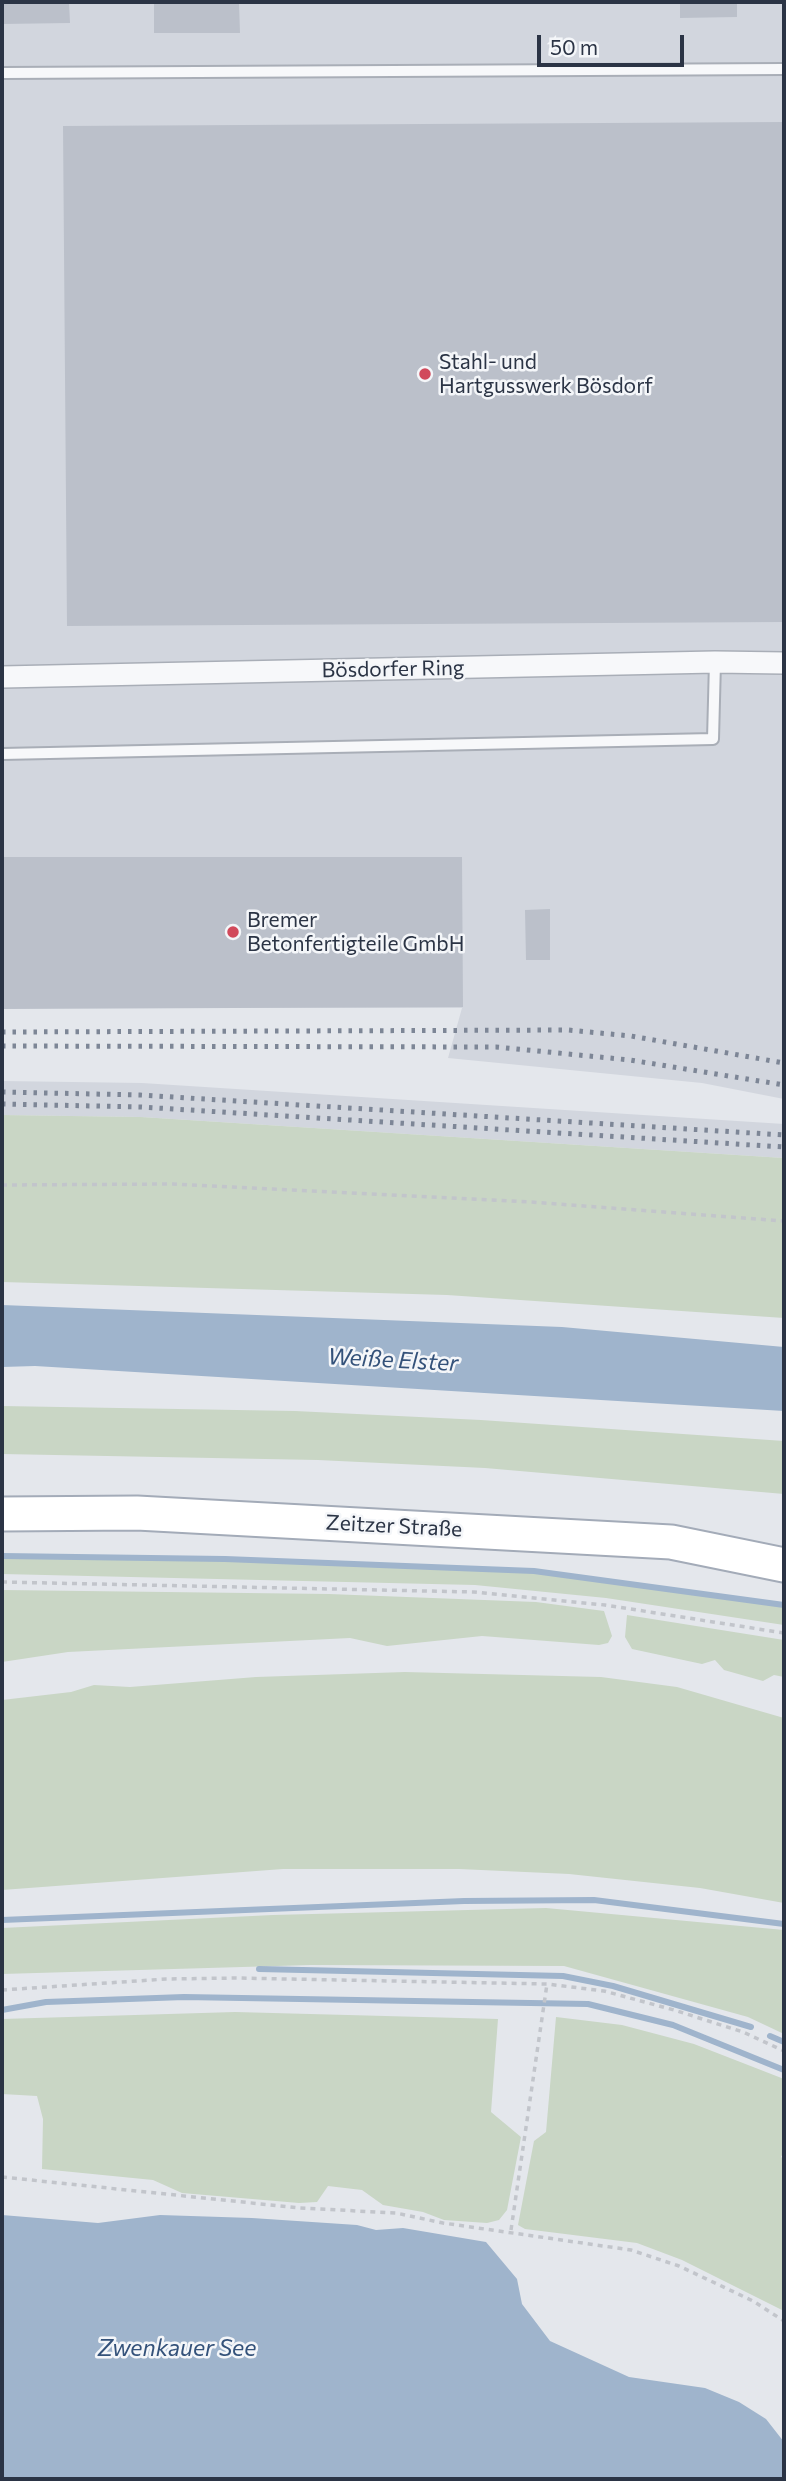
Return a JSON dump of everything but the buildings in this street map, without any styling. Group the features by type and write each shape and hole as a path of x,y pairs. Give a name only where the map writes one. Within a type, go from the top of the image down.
{"main road":[{"name":"Zeitzer Straße","path":"2,1514 137,1513 671,1542 784,1565"}],"street":[{"name":"Bösdorfer Ring","path":"2,677 715,662 784,663"}],"lane":[{"path":"2,73 784,69"},
{"path":"2,754 713,739 715,662"}],"path":[{"path":"2,1185 173,1184 531,1202 784,1221"},
{"path":"2,1582 474,1591 592,1603 784,1633"},
{"path":"2,1990 224,1978 547,1984 604,1991 674,2010 743,2032 784,2051"},
{"path":"511,2230 547,1984"},
{"path":"2,2177 274,2206 396,2213 443,2223 511,2230 631,2250 679,2266 753,2301 784,2320"}],"shaded area":[{"path":"2,2 784,2 784,1099 702,1083 448,1058 462,1008 2,1008"},
{"path":"2,1081 142,1083 784,1124 784,1158 141,1117 2,1115"}],"green space":[{"path":"2,1115 141,1117 784,1158 784,1318 447,1295 2,1282"},
{"path":"2,1406 295,1411 481,1420 784,1441 784,1494 485,1468 318,1460 2,1454"},
{"path":"2,1556 225,1559 534,1571 784,1605 784,1625 606,1598 475,1585 2,1574"},
{"path":"2,1590 329,1594 536,1602 604,1611 612,1636 608,1643 599,1645 482,1636 387,1646 350,1638 68,1652 2,1662"},
{"path":"627,1615 784,1640 784,1677 774,1675 763,1681 724,1670 715,1660 702,1664 632,1649 625,1637"},
{"path":"405,1672 601,1677 677,1687 784,1718 784,1903 700,1888 569,1874 459,1869 283,1869 2,1890 2,1700 71,1692 94,1685 130,1687 256,1677"},
{"path":"546,1908 784,1930 784,2034 748,2017 564,1966 311,1965 2,1974 2,1928 273,1915"},
{"path":"235,2012 498,2019 491,2112 521,2137 507,2210 499,2220 487,2223 444,2220 423,2212 383,2205 362,2190 328,2186 317,2202 299,2203 182,2193 153,2180 42,2169 43,2119 37,2096 2,2094 2,2019"},
{"path":"556,2017 622,2025 694,2044 784,2079 784,2151 781,2157 784,2159 784,2311 682,2260 637,2243 525,2229 518,2225 534,2141 546,2132"}],"water":[{"name":"Weiße Elster","path":"2,1305 562,1327 784,1347 784,1411 35,1366 2,1367"},
{"name":"Zwenkauer See","path":"2,2215 98,2223 160,2215 252,2218 357,2225 376,2230 403,2228 486,2242 517,2279 522,2304 550,2341 629,2377 705,2388 739,2402 766,2419 784,2442 784,2479 2,2479"}],"waterway":[{"path":"2,1556 225,1559 534,1571 784,1605"},
{"path":"2,1920 464,1901 594,1900 784,1924"},
{"path":"259,1969 563,1976 613,1986 751,2027"},
{"path":"2,2010 46,2002 184,1997 588,2004 673,2025 784,2070"},
{"path":"770,2036 784,2042"}],"railway":[{"path":"2,1032 568,1030 631,1036 784,1063"},
{"path":"2,1046 496,1047 630,1060 784,1085"},
{"path":"2,1092 140,1095 784,1135"},
{"path":"2,1104 141,1107 784,1147"}],"place":[{"name":"Stahl- und Hartgusswerk Bösdorf","path":"425,374"},
{"name":"Bremer Betonfertigteile GmbH","path":"233,932"}]}
